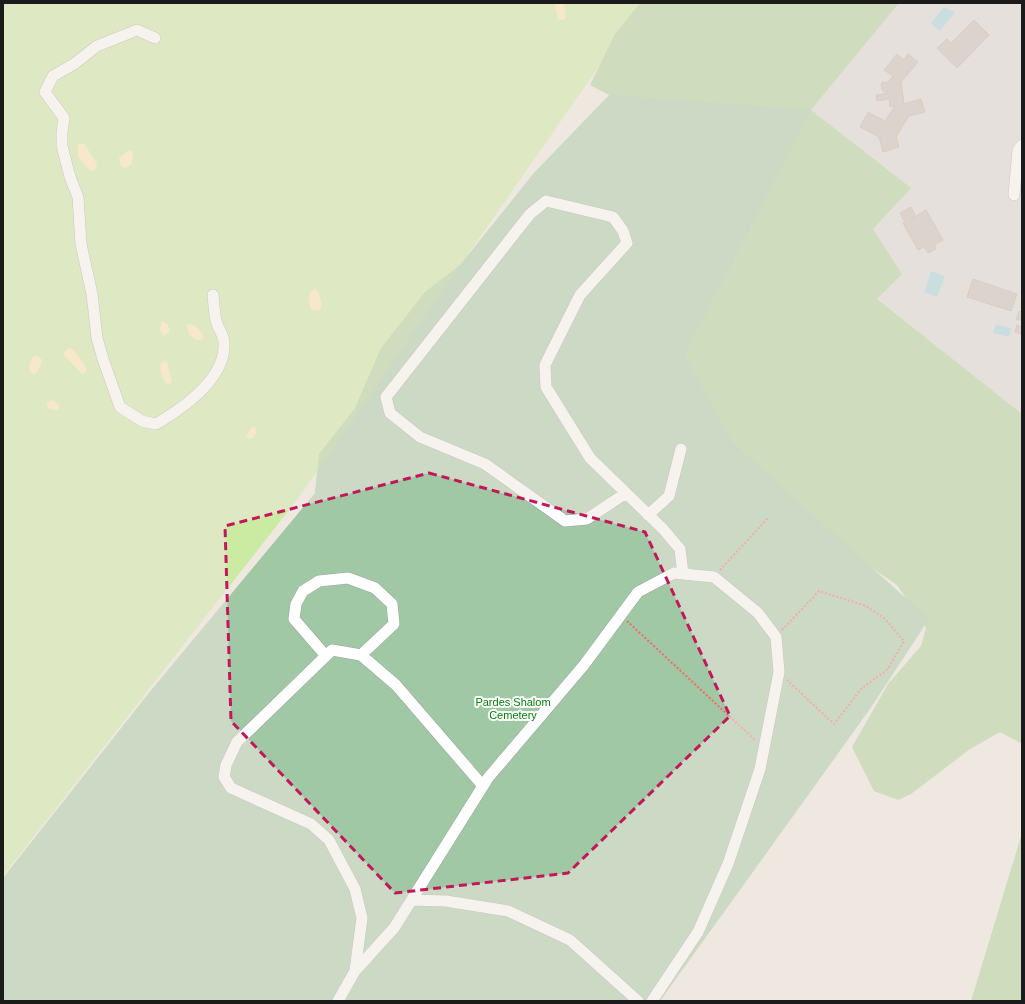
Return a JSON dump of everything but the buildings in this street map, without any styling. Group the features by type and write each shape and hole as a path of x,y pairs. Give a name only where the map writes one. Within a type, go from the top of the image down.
{"street":[{"path":"154,38 137,30 96,46 74,64 53,76 45,92 64,118 62,146 70,177 78,197 81,244 92,294 96,338 120,407 142,421 156,424 202,389 218,372 225,353 224,340 216,321 213,295"},
{"path":"1014,195 1018,150 1022,145"},
{"path":"626,493 587,519 565,521 485,464 420,437 390,413 386,397 530,214 546,201 613,216 623,231 627,243 580,295 545,365 546,387 590,458 626,493 648,515 680,549 683,574"},
{"path":"648,515 669,496 681,449"},
{"path":"338,1001 355,971 394,928 483,786 584,665 638,592 674,573 714,577 758,613 776,637 779,672 760,769 728,864 698,932 652,1001"},
{"path":"326,656 294,619 296,604 303,591 319,581 348,578 375,588 392,604 394,624 361,655"},
{"path":"355,971 362,918 355,889 329,840 311,824 231,788 224,777 226,764 237,742 332,650 361,655 396,685 483,786"},
{"path":"412,900 446,901 508,910 570,940 638,1001"}],"path":[{"path":"714,577 768,518"},
{"path":"776,637 819,591 866,606 885,619 904,641 888,669 861,689 834,724 779,672"},
{"path":"621,615 764,749"}],"highlighted area":[{"path":"429,473 645,532 730,716 568,873 395,893 231,721 225,526"}],"shaded area":[{"path":"899,3 1022,3 1022,414 877,299 901,274 873,229 811,110"}],"green space":[{"path":"3,3 643,3 300,496 3,876"},
{"path":"640,3 899,3 811,110 911,188 873,229 902,274 877,299 1022,414 1022,744 1000,732 970,749 911,794 898,800 874,791 852,747 888,684 921,646 926,628 897,585 792,513 313,515 319,454 355,408 381,348 425,292 461,264 534,173 609,95 590,85 615,34"},
{"name":"Pardes Shalom Cemetery","path":"610,95 811,110 684,355 732,442 929,619 870,709 660,1001 3,1001 3,878 148,694 315,493 317,472 461,264 534,173"},
{"path":"1022,833 1022,1001 971,1001"}],"sand":[{"path":"555,3 564,3 566,18 562,20 558,19"},
{"path":"84,143 97,164 93,171 89,170 78,156 78,145"},
{"path":"129,150 132,151 133,156 131,165 125,168 120,164 119,158"},
{"path":"315,288 320,296 321,305 320,310 315,311 311,309 309,303 310,293"},
{"path":"162,321 168,325 170,331 164,336 160,330"},
{"path":"188,324 199,329 204,339 196,340 189,334 187,327"},
{"path":"70,348 75,352 87,369 84,374 81,373 63,354"},
{"path":"34,356 38,356 42,360 38,371 35,374 31,373 29,366"},
{"path":"164,361 167,362 172,381 169,385 163,379 161,373 160,364"},
{"path":"52,400 59,405 58,410 49,409 47,406 47,403"},
{"path":"252,427 255,427 257,432 253,438 250,439 246,436"}],"water":[{"path":"944,7 955,12 940,31 931,23"},
{"path":"931,271 945,276 937,297 924,292"},
{"path":"996,324 1011,328 1009,337 993,333"}]}
